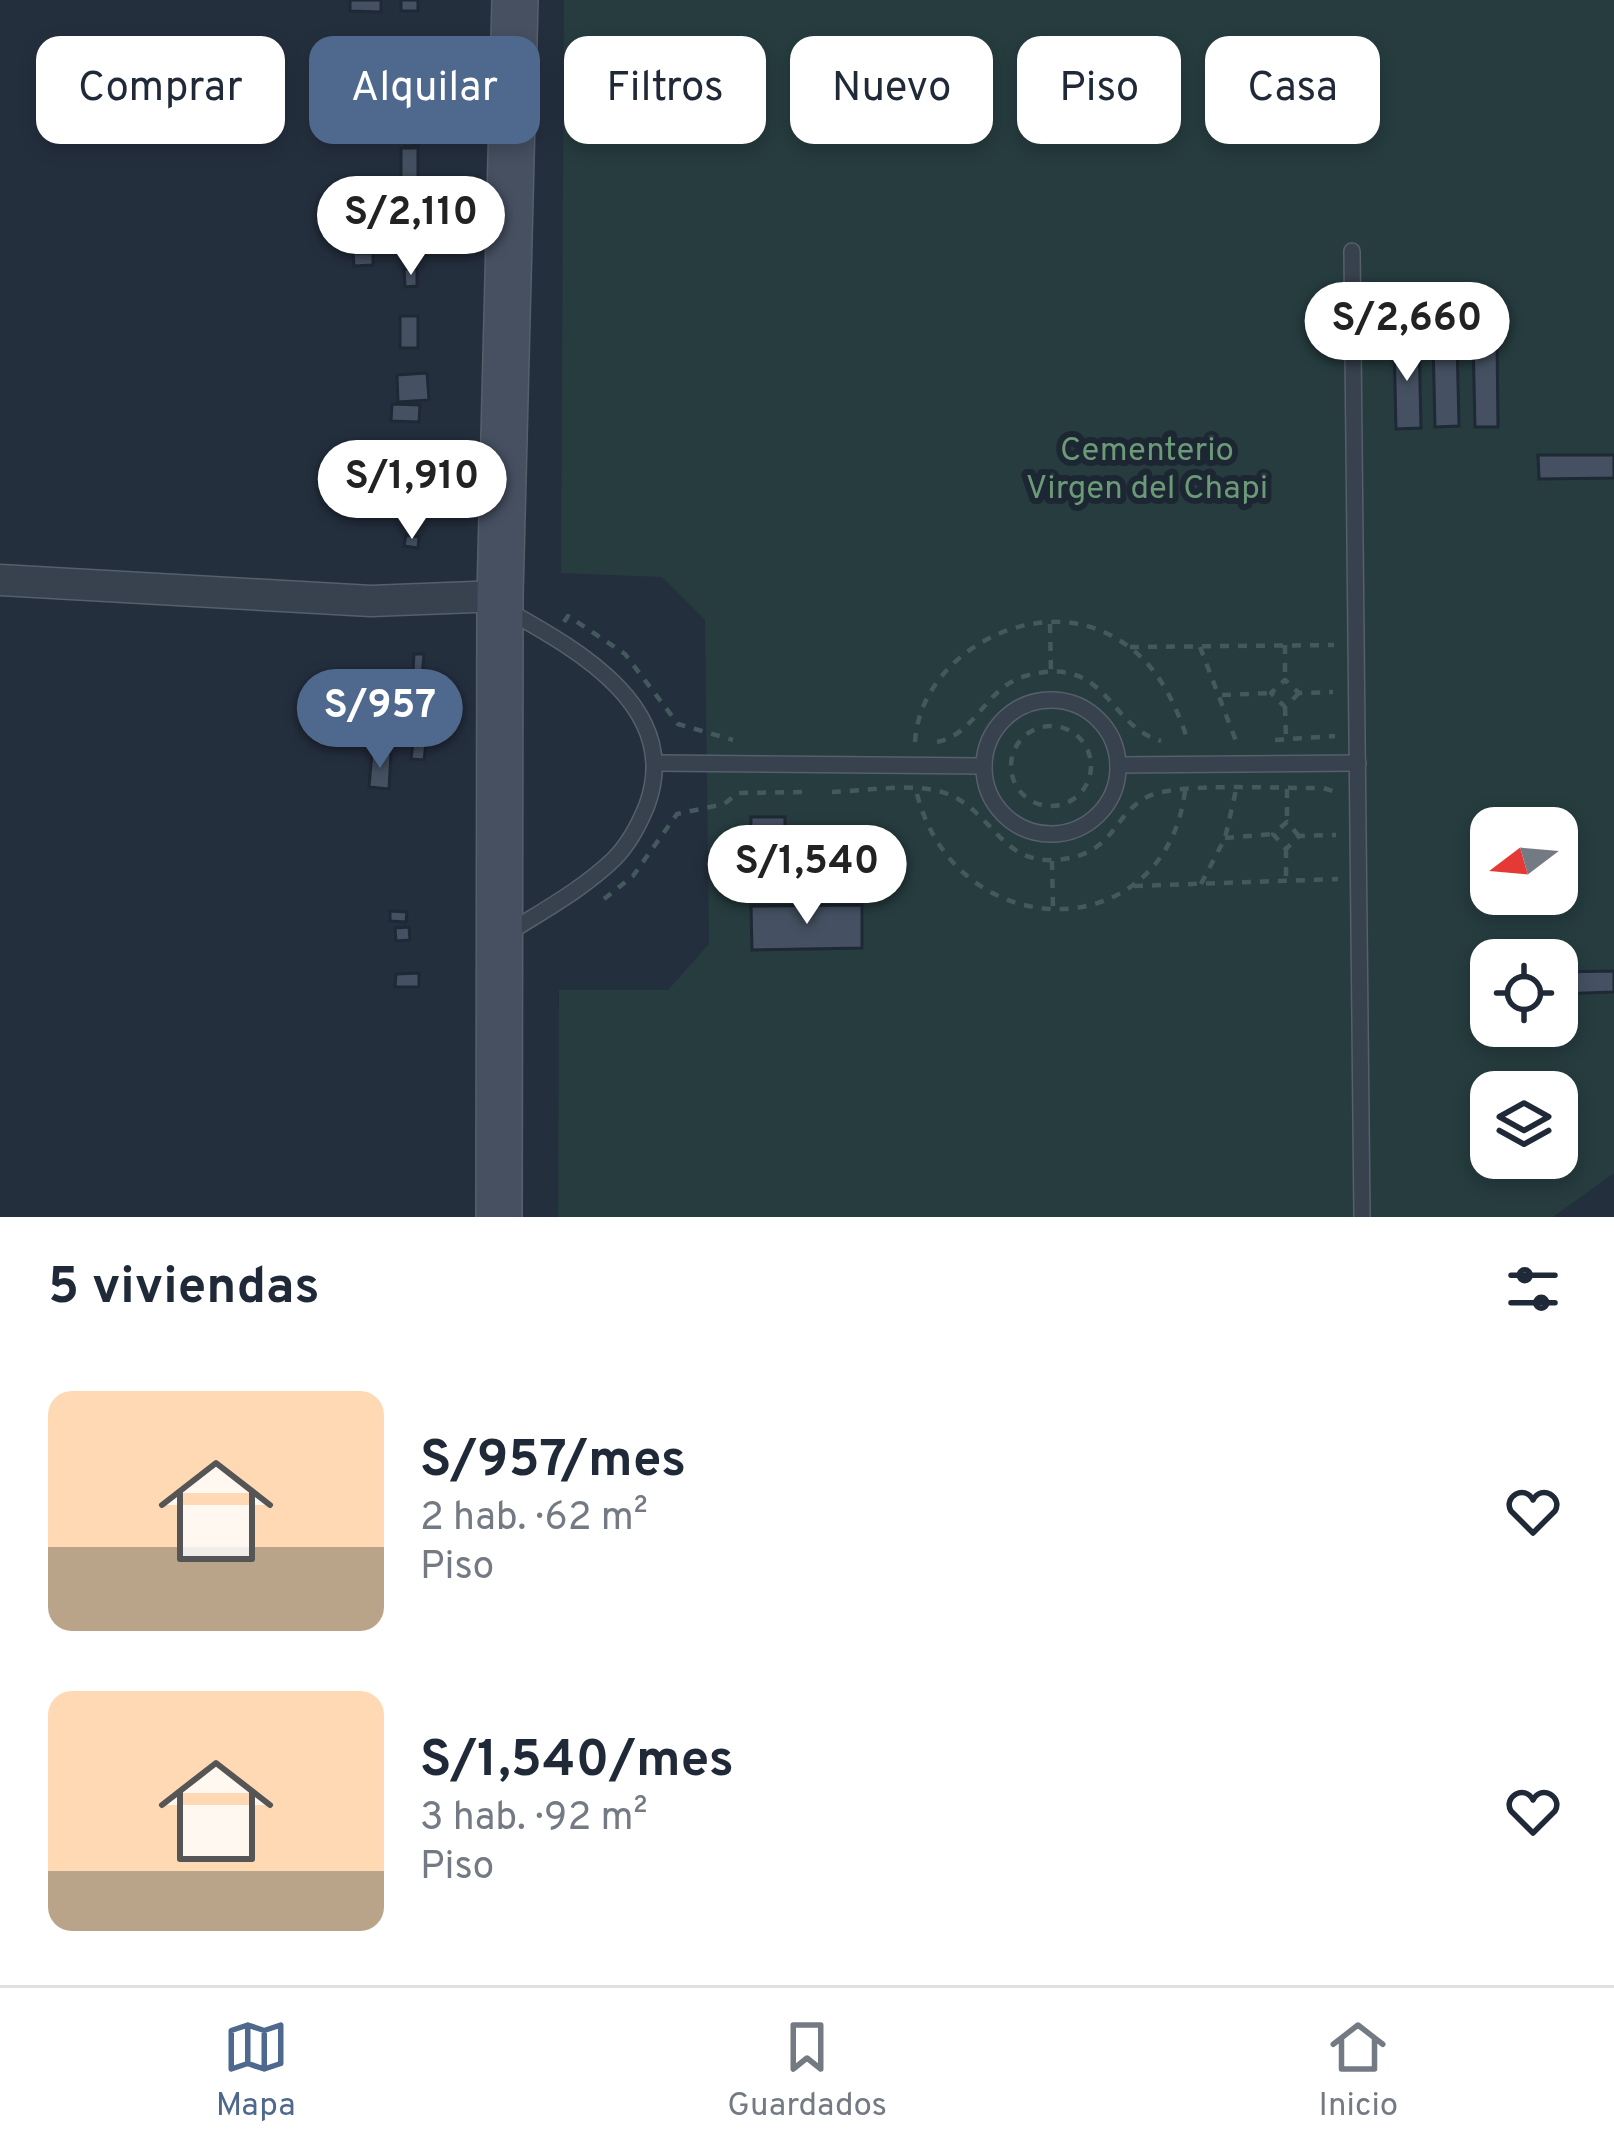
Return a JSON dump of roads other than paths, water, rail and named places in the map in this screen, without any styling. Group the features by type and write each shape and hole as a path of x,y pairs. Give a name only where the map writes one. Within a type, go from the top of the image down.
{"street":[{"path":"499,1217 501,601 515,0"},
{"path":"0,580 371,601 501,601"}],"lane":[{"path":"1352,251 1361,1217"},
{"path":"500,938 586,883 617,856 638,829 658,763 631,701 601,668 501,601"},
{"path":"1046,700 1071,703 1093,715 1109,734 1118,765 1107,804 1090,822 1068,833 1043,835 1020,827 1001,812 988,790 984,766 989,742 1002,721 1022,706 1046,700"},
{"path":"658,763 984,766"},
{"path":"1118,765 1358,763"}],"park label":[{"name":"Cementerio Virgen del Chapi","path":"1147,467"}]}
